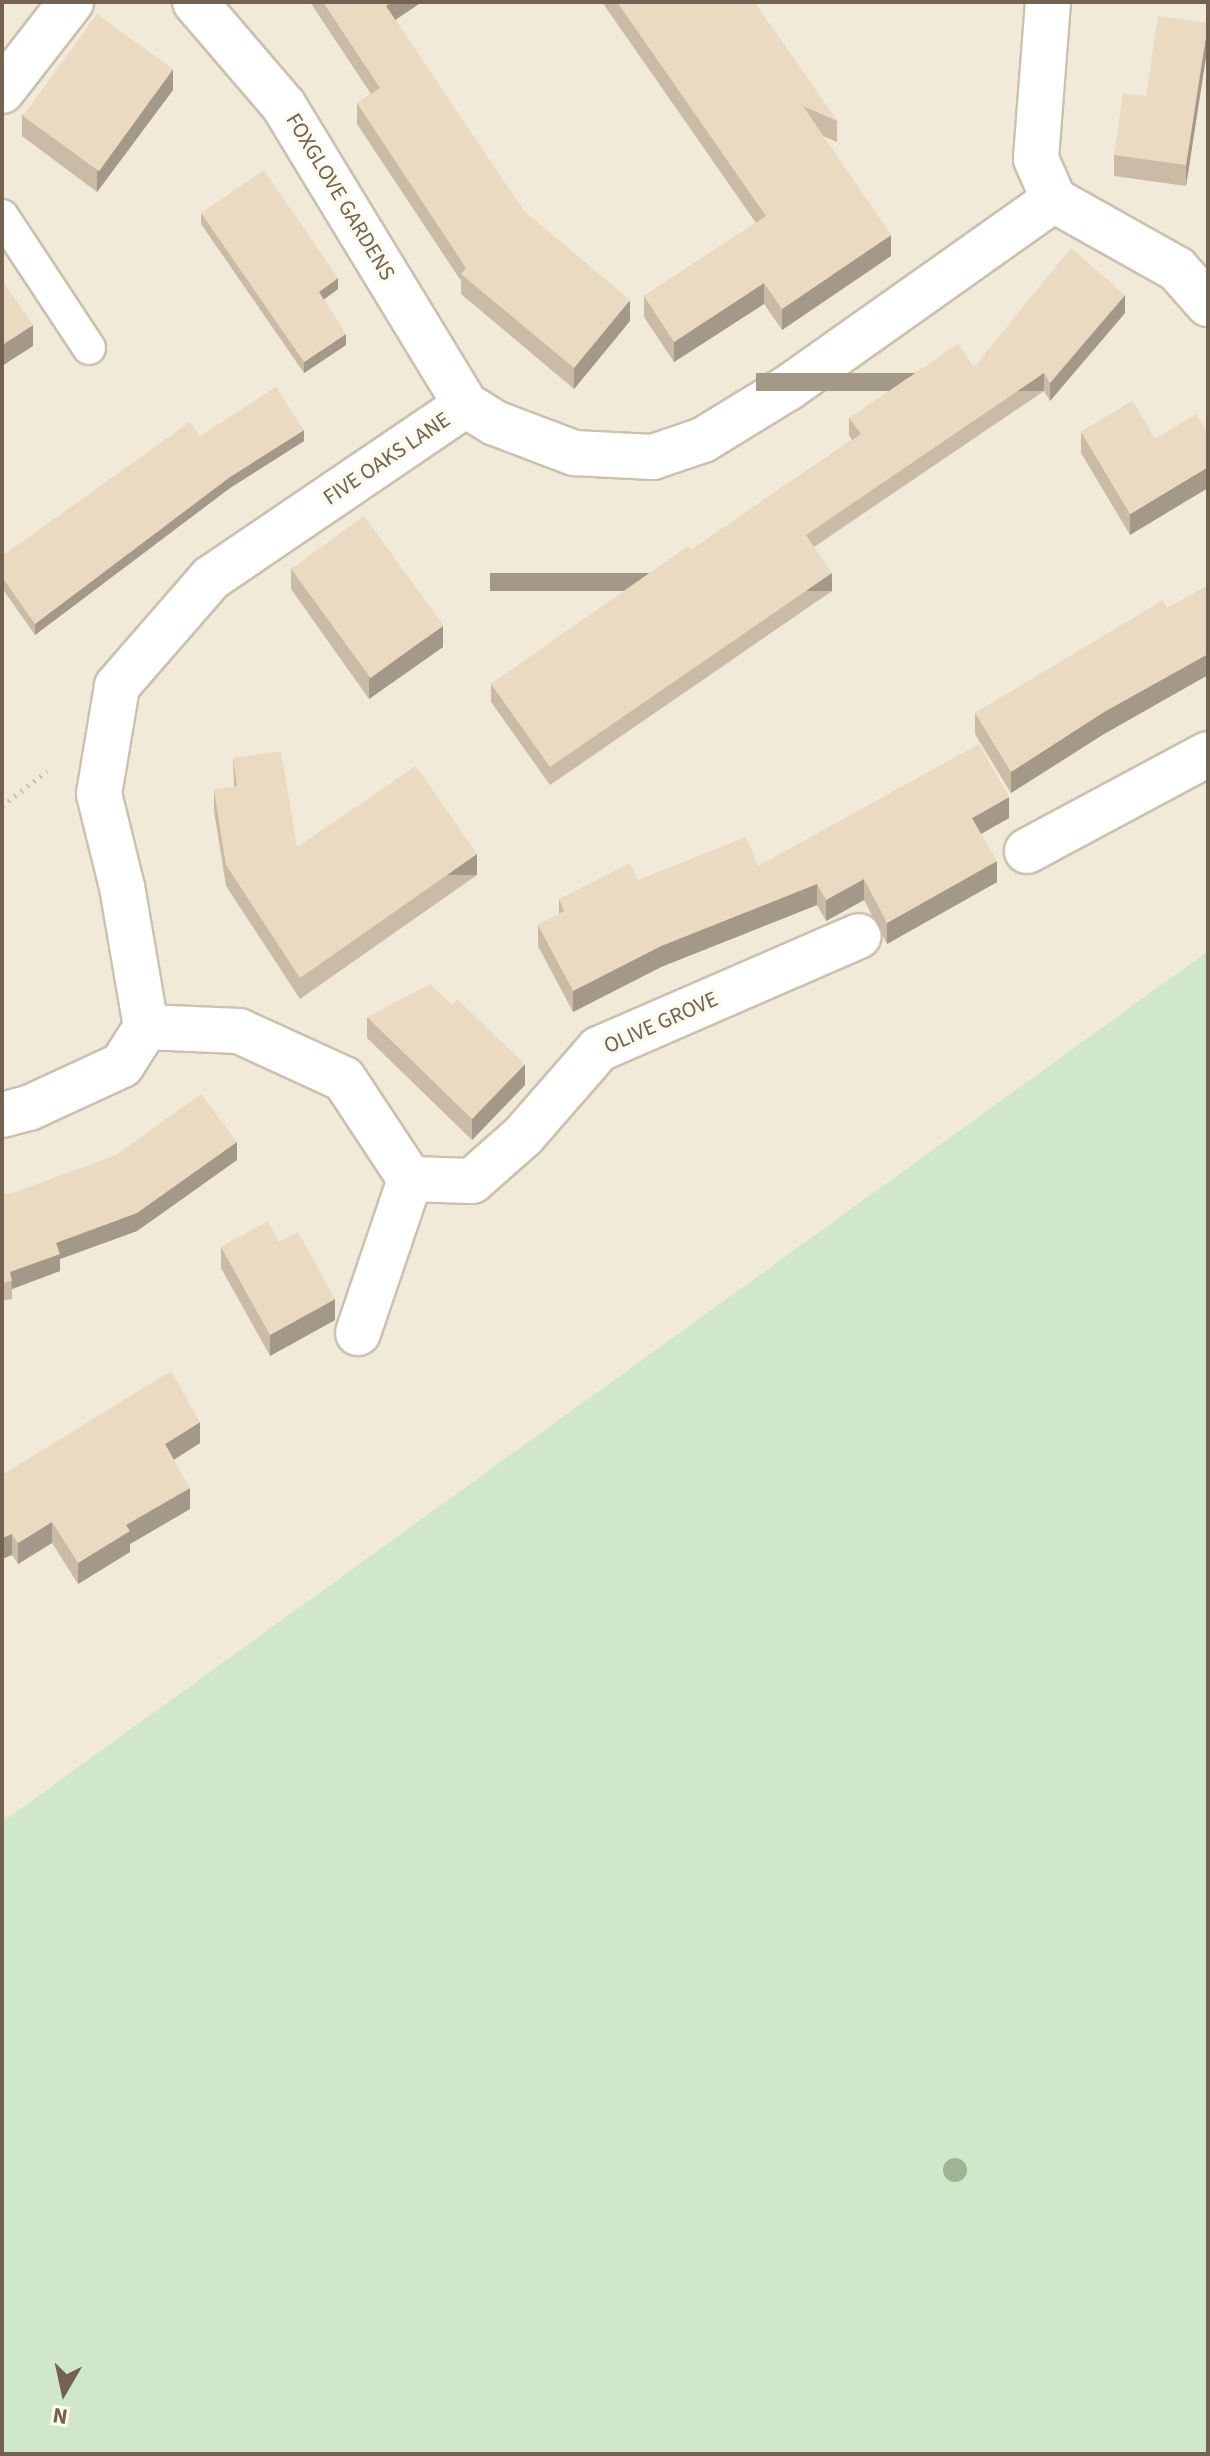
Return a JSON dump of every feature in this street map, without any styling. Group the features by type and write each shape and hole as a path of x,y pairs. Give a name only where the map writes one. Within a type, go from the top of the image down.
{"street":[{"path":"2,91 71,2"},
{"name":"FOXGLOVE GARDENS","path":"195,2 284,106 466,405"},
{"path":"1048,2 1036,159 1054,200 1177,269 1208,304"},
{"name":"FIVE OAKS LANE","path":"146,1027 122,887 99,794 117,686 211,578 466,405 495,423 574,453 653,457 703,440 788,388 1054,200"},
{"path":"1027,851 1208,754"},
{"name":"OLIVE GROVE","path":"410,1179 472,1181 523,1136 599,1049 859,936"},
{"path":"2,1115 29,1108 122,1065 146,1027 239,1031 344,1079 410,1179 358,1333"}],"lane":[{"path":"2,216 89,348"}],"shaded area":[{"path":"2,2 1208,2 1208,951 2,1822"}],"green space":[{"path":"1208,951 1208,2454 2,2454 2,1822"}],"building":[{"path":"323,2 391,2 386,6 523,210 630,300 574,368 461,274 466,268 357,103 380,88"},
{"path":"617,2 754,2 837,121 803,106 891,235 782,309 764,283 674,342 644,296 766,216"},
{"path":"97,14 173,69 99,171 23,116"},
{"path":"1158,16 1208,23 1186,165 1114,155 1123,93 1146,96"},
{"path":"264,170 338,278 319,292 346,334 304,362 201,213"},
{"path":"1071,248 1125,295 1050,383 1044,373 806,535 832,573 550,767 491,684 688,546 691,550 861,434 849,418 958,344 974,367"},
{"path":"2,280 33,325 2,345"},
{"path":"276,387 304,430 230,477 35,624 2,577 2,556 190,422 200,436"},
{"path":"1133,401 1155,439 1196,414 1208,433 1208,467 1130,514 1081,432"},
{"path":"364,516 443,625 371,678 291,569"},
{"path":"1208,586 1208,654 1104,712 1011,772 975,713 1163,600 1167,608"},
{"path":"979,744 1009,797 972,818 997,861 887,923 864,879 826,900 817,884 661,946 573,991 538,925 564,911 559,899 630,863 638,880 746,837 758,866"},
{"path":"281,751 297,847 416,766 477,854 300,978 226,865 214,790 237,786 233,758"},
{"path":"430,984 452,1005 457,999 525,1064 472,1119 367,1017"},
{"path":"201,1094 237,1142 137,1213 56,1243 60,1254 10,1272 12,1281 2,1283 2,1195 116,1155"},
{"path":"268,1221 279,1242 298,1232 335,1299 270,1335 221,1247"},
{"path":"171,1371 200,1422 165,1444 190,1488 126,1525 130,1531 78,1563 52,1522 18,1543 12,1534 2,1538 2,1475"}]}
